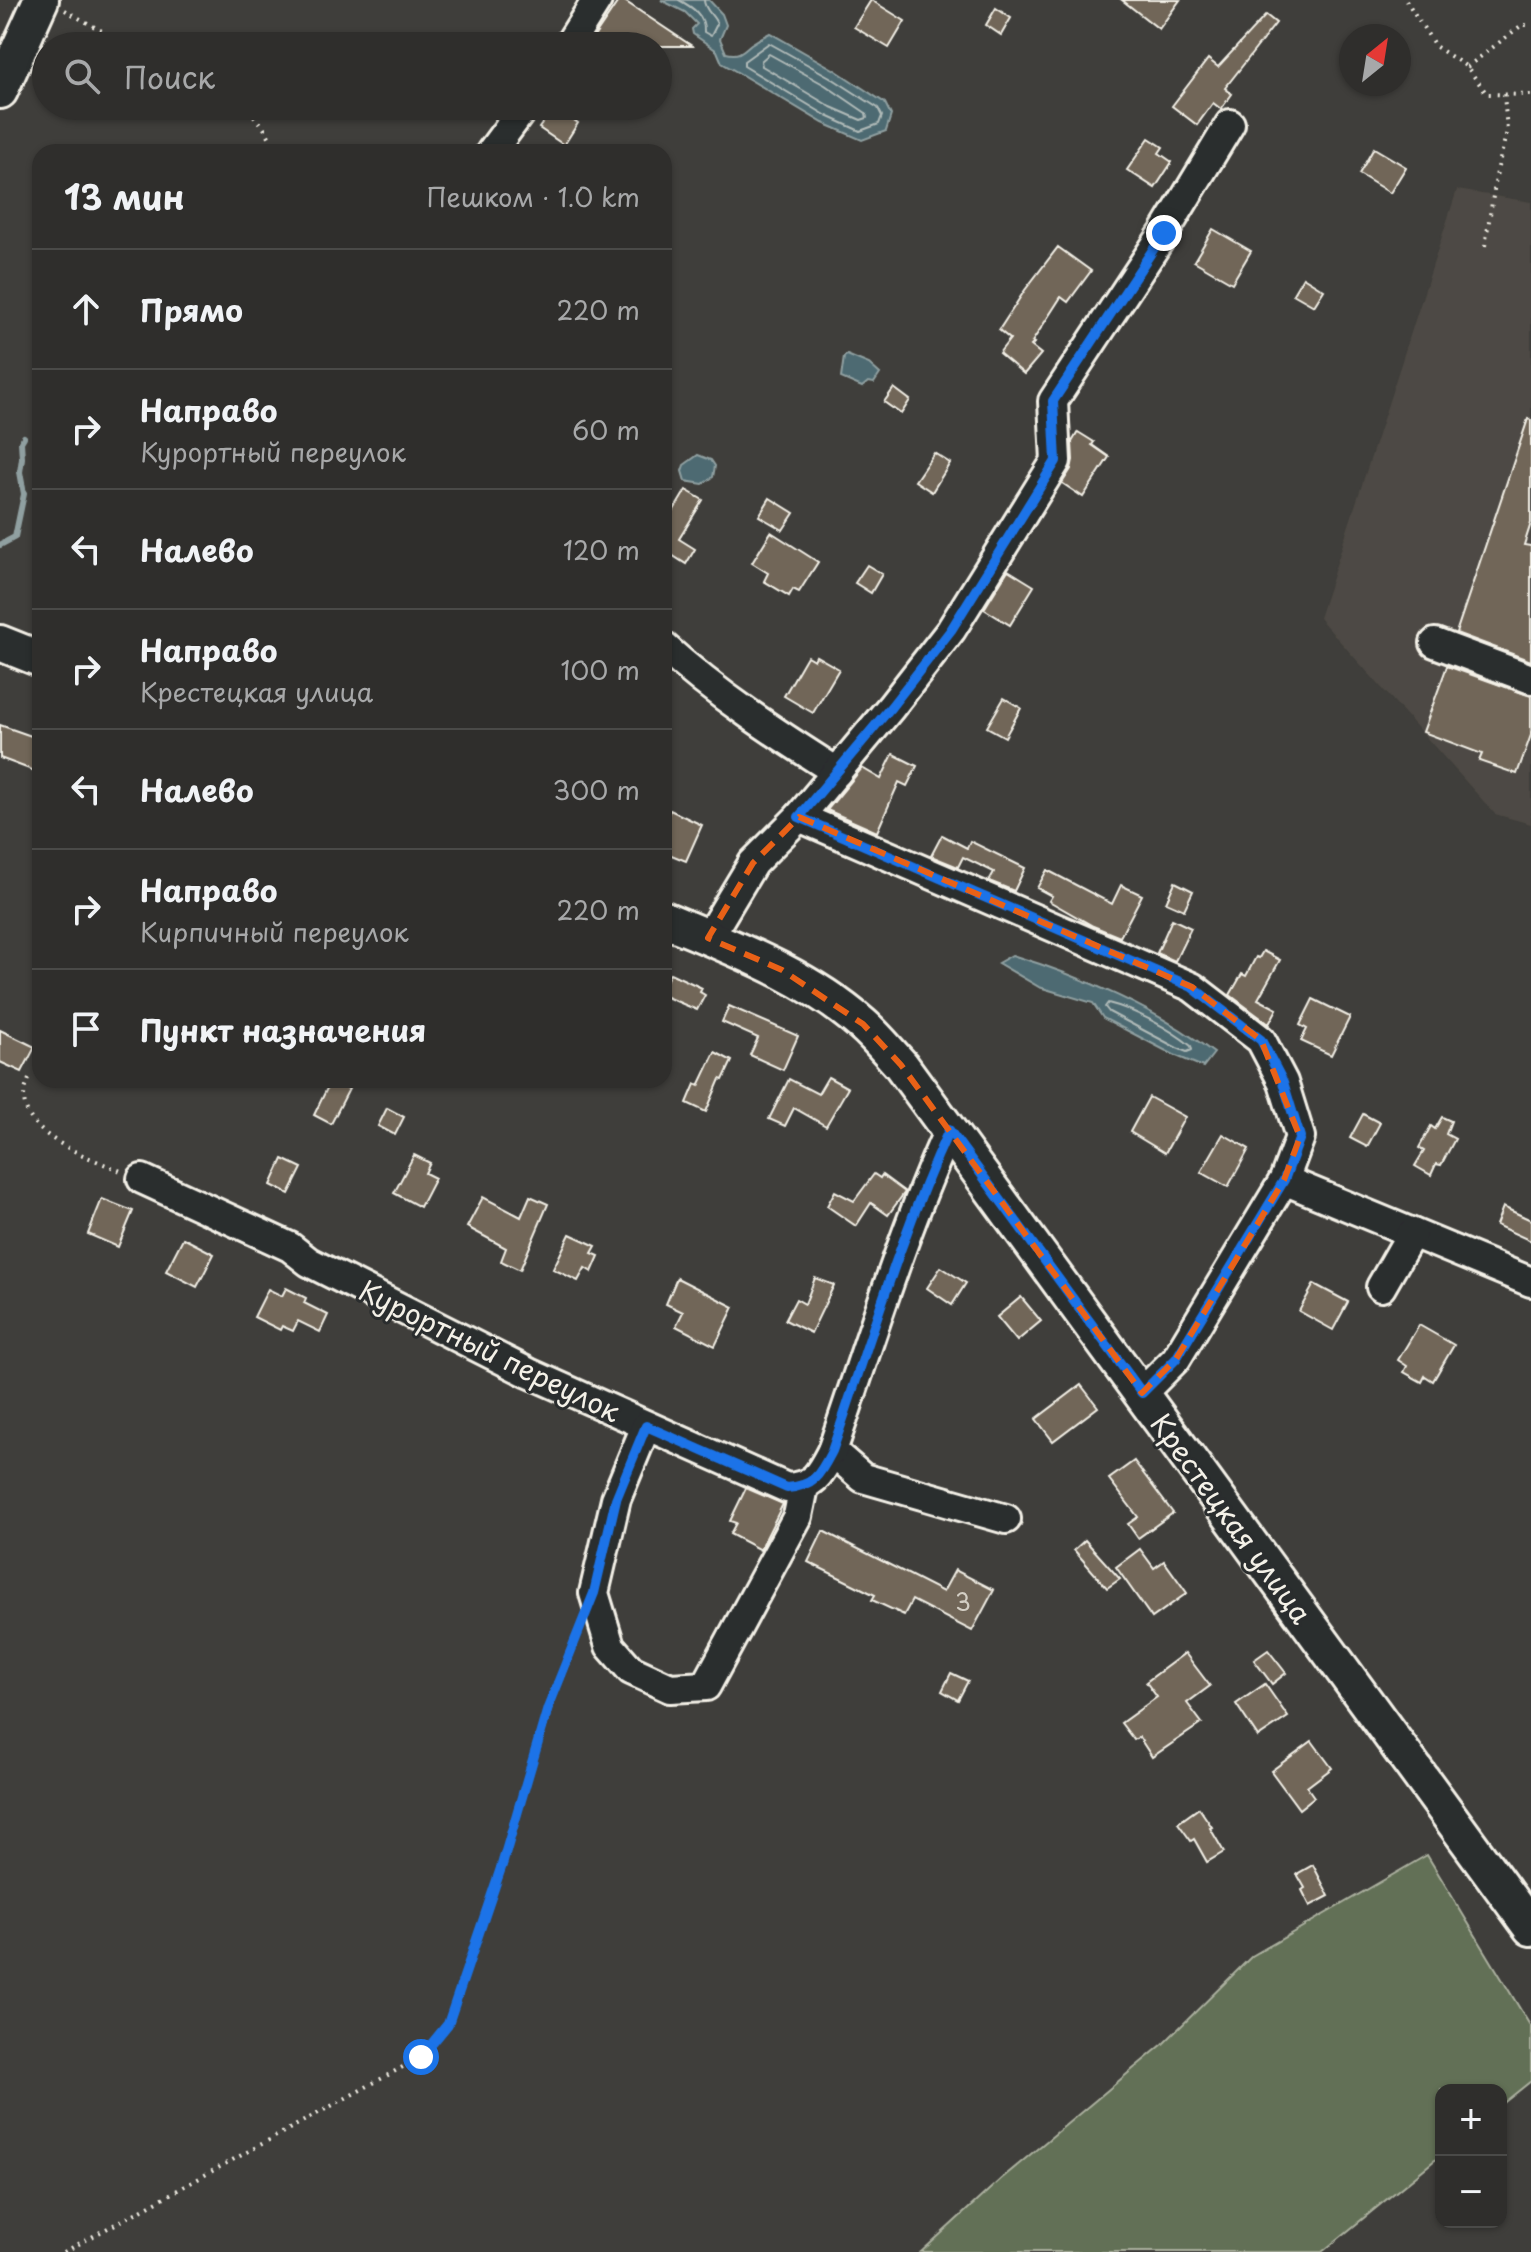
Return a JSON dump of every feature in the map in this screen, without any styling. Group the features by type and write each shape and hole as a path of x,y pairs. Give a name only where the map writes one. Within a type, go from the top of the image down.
{"main road":[{"path":"0,91 10,44 50,3"},
{"path":"0,643 32,656"},
{"name":"Крестецкая улица","path":"672,922 782,970 818,991 863,1024 901,1065 1531,1928"}],"street":[{"path":"577,32 597,0"},
{"path":"497,144 515,120"},
{"path":"708,938 753,863 799,817 951,630 1056,461 1053,401 1164,233 1230,124"},
{"path":"1435,643 1531,679"},
{"path":"672,654 763,725 837,772"},
{"path":"799,817 1192,987 1261,1040 1283,1082 1300,1137 1284,1180 1176,1359 1142,1393"},
{"path":"646,1426 616,1499 594,1593 610,1646 631,1670 670,1688 706,1686 798,1516 804,1487 819,1475 832,1451 910,1225 949,1130"},
{"name":"Курортный переулок","path":"142,1179 290,1247 309,1262 529,1373 787,1488 804,1487"},
{"path":"1284,1180 1531,1282"},
{"path":"1381,1287 1412,1233"},
{"path":"832,1451 863,1478 1006,1519"}],"path":[{"path":"1406,0 1435,46 1467,67 1487,94 1531,95"},
{"path":"50,3 103,32"},
{"path":"1467,67 1522,25 1531,25"},
{"path":"1485,246 1507,131 1504,94"},
{"path":"257,120 272,144"},
{"path":"29,1079 24,1095 26,1109 34,1125 84,1155 142,1179"},
{"path":"64,2252 421,2057 448,2024 502,1865 548,1708 594,1593"}],"highlighted area":[{"path":"799,817 1192,987 1261,1040 1300,1137 1284,1180 1176,1359 1142,1393 901,1065 863,1024 782,970 708,938 753,863"}],"shaded area":[{"path":"1457,190 1531,202 1531,824 1495,814 1319,618"}],"green space":[{"path":"1427,1855 1531,2027 1531,2081 1507,2100 1507,2084 1435,2084 1435,2160 1322,2252 921,2252 1001,2179 1163,2044 1252,1956"}],"water":[{"path":"661,0 709,0 722,14 726,25 720,39 726,53 740,53 770,33 835,70 885,103 891,115 886,131 862,140 823,123 722,63 717,51 693,34 692,29 697,24 685,12"},
{"path":"847,355 869,364 880,374 874,383 868,382 862,387 841,378"},
{"path":"698,455 711,460 715,466 713,477 703,484 685,481 682,471 684,465"},
{"path":"1012,955 1118,995 1168,1022 1214,1053 1203,1067 1174,1055 1103,1018 1093,1003 1039,987 998,963"}],"building":[{"path":"619,0 623,0 671,32 597,32"},
{"path":"871,0 905,21 889,48 854,27"},
{"path":"1122,0 1180,0 1159,29"},
{"path":"996,8 1011,18 1001,35 986,25"},
{"path":"1266,15 1276,23 1225,88 1232,94 1221,109 1213,103 1197,125 1172,106 1208,59 1218,67"},
{"path":"672,33 692,46 672,46"},
{"path":"545,120 574,120 578,123 565,144 539,128"},
{"path":"1149,138 1163,147 1159,153 1172,162 1155,188 1127,170"},
{"path":"1374,148 1406,167 1390,193 1359,174"},
{"path":"1213,229 1251,251 1232,283 1194,261"},
{"path":"1058,247 1091,271 1068,302 1061,297 1032,342 1031,346 1041,354 1024,374 999,353 1010,339 999,330"},
{"path":"1303,277 1324,290 1314,306 1293,294"},
{"path":"894,388 910,400 901,414 884,402"},
{"path":"1528,419 1531,420 1531,523 1524,545 1531,546 1531,661 1456,633"},
{"path":"1078,432 1109,457 1083,497 1062,483 1071,469 1072,442"},
{"path":"934,453 950,463 932,492 915,481"},
{"path":"686,490 703,500 679,539 695,549 686,564 672,555 674,510"},
{"path":"770,498 794,513 783,530 759,516"},
{"path":"771,532 818,562 799,592 793,589 789,596 764,581 768,573 752,563"},
{"path":"867,565 882,574 871,593 855,583"},
{"path":"1008,570 1034,586 1010,625 984,609"},
{"path":"807,656 814,660 816,656 839,669 813,713 784,696"},
{"path":"1447,666 1531,696 1531,735 1517,774 1479,761 1482,754 1423,732"},
{"path":"1004,698 1021,708 1005,737 987,727"},
{"path":"0,725 32,736 32,770 0,758"},
{"path":"893,754 917,766 907,786 899,782 877,832 827,810 862,768 881,779"},
{"path":"672,811 702,825 686,861 672,855"},
{"path":"942,835 967,848 970,841 1025,868 1014,891 989,881 994,872 963,857 958,867 931,856"},
{"path":"1047,870 1112,904 1121,885 1142,895 1120,937 1049,901 1052,896 1037,888"},
{"path":"1175,882 1193,891 1184,910 1166,902"},
{"path":"1172,919 1191,928 1175,961 1157,953"},
{"path":"1263,951 1280,960 1258,999 1277,1009 1269,1024 1230,995 1242,974 1246,976 1256,957 1259,958"},
{"path":"672,974 702,988 700,992 705,995 697,1010 672,999"},
{"path":"1313,999 1350,1017 1331,1055 1301,1041 1307,1029 1300,1025"},
{"path":"729,1006 798,1036 783,1070 750,1055 758,1038 722,1022"},
{"path":"0,1030 32,1046 32,1053 22,1072 0,1062"},
{"path":"715,1052 732,1061 723,1080 720,1079 706,1112 687,1103"},
{"path":"828,1077 848,1088 826,1126 794,1108 785,1126 769,1119 789,1079 818,1094"},
{"path":"327,1088 349,1089 331,1124 314,1115"},
{"path":"1149,1097 1185,1117 1165,1153 1130,1132"},
{"path":"387,1108 404,1117 395,1135 378,1126"},
{"path":"1363,1114 1380,1123 1367,1147 1350,1138"},
{"path":"1442,1117 1451,1121 1446,1134 1455,1139 1441,1165 1436,1164 1431,1175 1415,1166 1424,1151 1419,1148 1431,1126 1435,1129"},
{"path":"1223,1134 1249,1149 1228,1187 1201,1172"},
{"path":"414,1155 430,1163 425,1173 435,1178 420,1207 394,1193"},
{"path":"283,1159 302,1168 289,1194 271,1185"},
{"path":"874,1174 880,1178 882,1175 905,1192 888,1215 871,1203 856,1226 827,1206 835,1191 854,1201"},
{"path":"530,1196 548,1204 520,1270 501,1261 506,1248 467,1227 483,1197 521,1217"},
{"path":"102,1199 133,1211 118,1247 88,1234"},
{"path":"1503,1207 1531,1220 1531,1241 1496,1225"},
{"path":"570,1234 596,1246 592,1253 599,1256 592,1272 585,1268 578,1281 553,1269"},
{"path":"183,1238 214,1254 197,1287 166,1271"},
{"path":"941,1267 966,1283 952,1305 927,1288"},
{"path":"677,1278 734,1307 715,1346 676,1326 683,1312 666,1304"},
{"path":"815,1278 834,1285 811,1333 785,1320 796,1299 805,1304"},
{"path":"1314,1284 1348,1302 1333,1330 1299,1311"},
{"path":"286,1288 306,1298 304,1303 328,1315 320,1332 298,1321 293,1331 282,1326 280,1330 254,1317 268,1289 282,1296"},
{"path":"1021,1297 1041,1321 1017,1341 997,1317"},
{"path":"1419,1325 1454,1345 1433,1381 1425,1376 1422,1382 1404,1372 1407,1366 1398,1360"},
{"path":"1081,1385 1098,1407 1053,1441 1036,1419"},
{"path":"1134,1461 1173,1513 1138,1538 1128,1524 1138,1517 1109,1479"},
{"path":"746,1488 783,1504 760,1550 730,1534 736,1523 730,1521"},
{"path":"823,1531 943,1592 955,1570 994,1590 972,1631 912,1600 904,1615 872,1600 875,1595 808,1562"},
{"path":"1085,1540 1120,1579 1107,1588 1074,1550"},
{"path":"1140,1549 1154,1568 1164,1561 1187,1593 1152,1618 1116,1567"},
{"path":"1268,1650 1286,1673 1272,1684 1254,1660"},
{"path":"1185,1653 1210,1686 1187,1703 1202,1723 1152,1757 1139,1737 1134,1740 1121,1723 1157,1697 1146,1682"},
{"path":"951,1673 968,1681 958,1700 942,1691"},
{"path":"1265,1684 1288,1717 1258,1737 1236,1704"},
{"path":"1312,1741 1332,1768 1307,1787 1314,1797 1299,1809 1271,1771"},
{"path":"1199,1808 1224,1852 1207,1862 1194,1839 1191,1841 1178,1823"},
{"path":"1313,1865 1329,1896 1310,1906 1297,1874"}],"waterway":[{"path":"0,545 15,537 24,494 20,472 21,442 24,437"}],"route":[{"path":"421,2057 448,2024 502,1865 548,1708 594,1593 616,1499 646,1426 787,1488 804,1487 819,1475 832,1451 928,1176 949,1130 1142,1393 1176,1359 1284,1180 1300,1137 1283,1082 1261,1040 1192,987 799,817 951,630 1056,461 1053,401 1164,233"}]}
